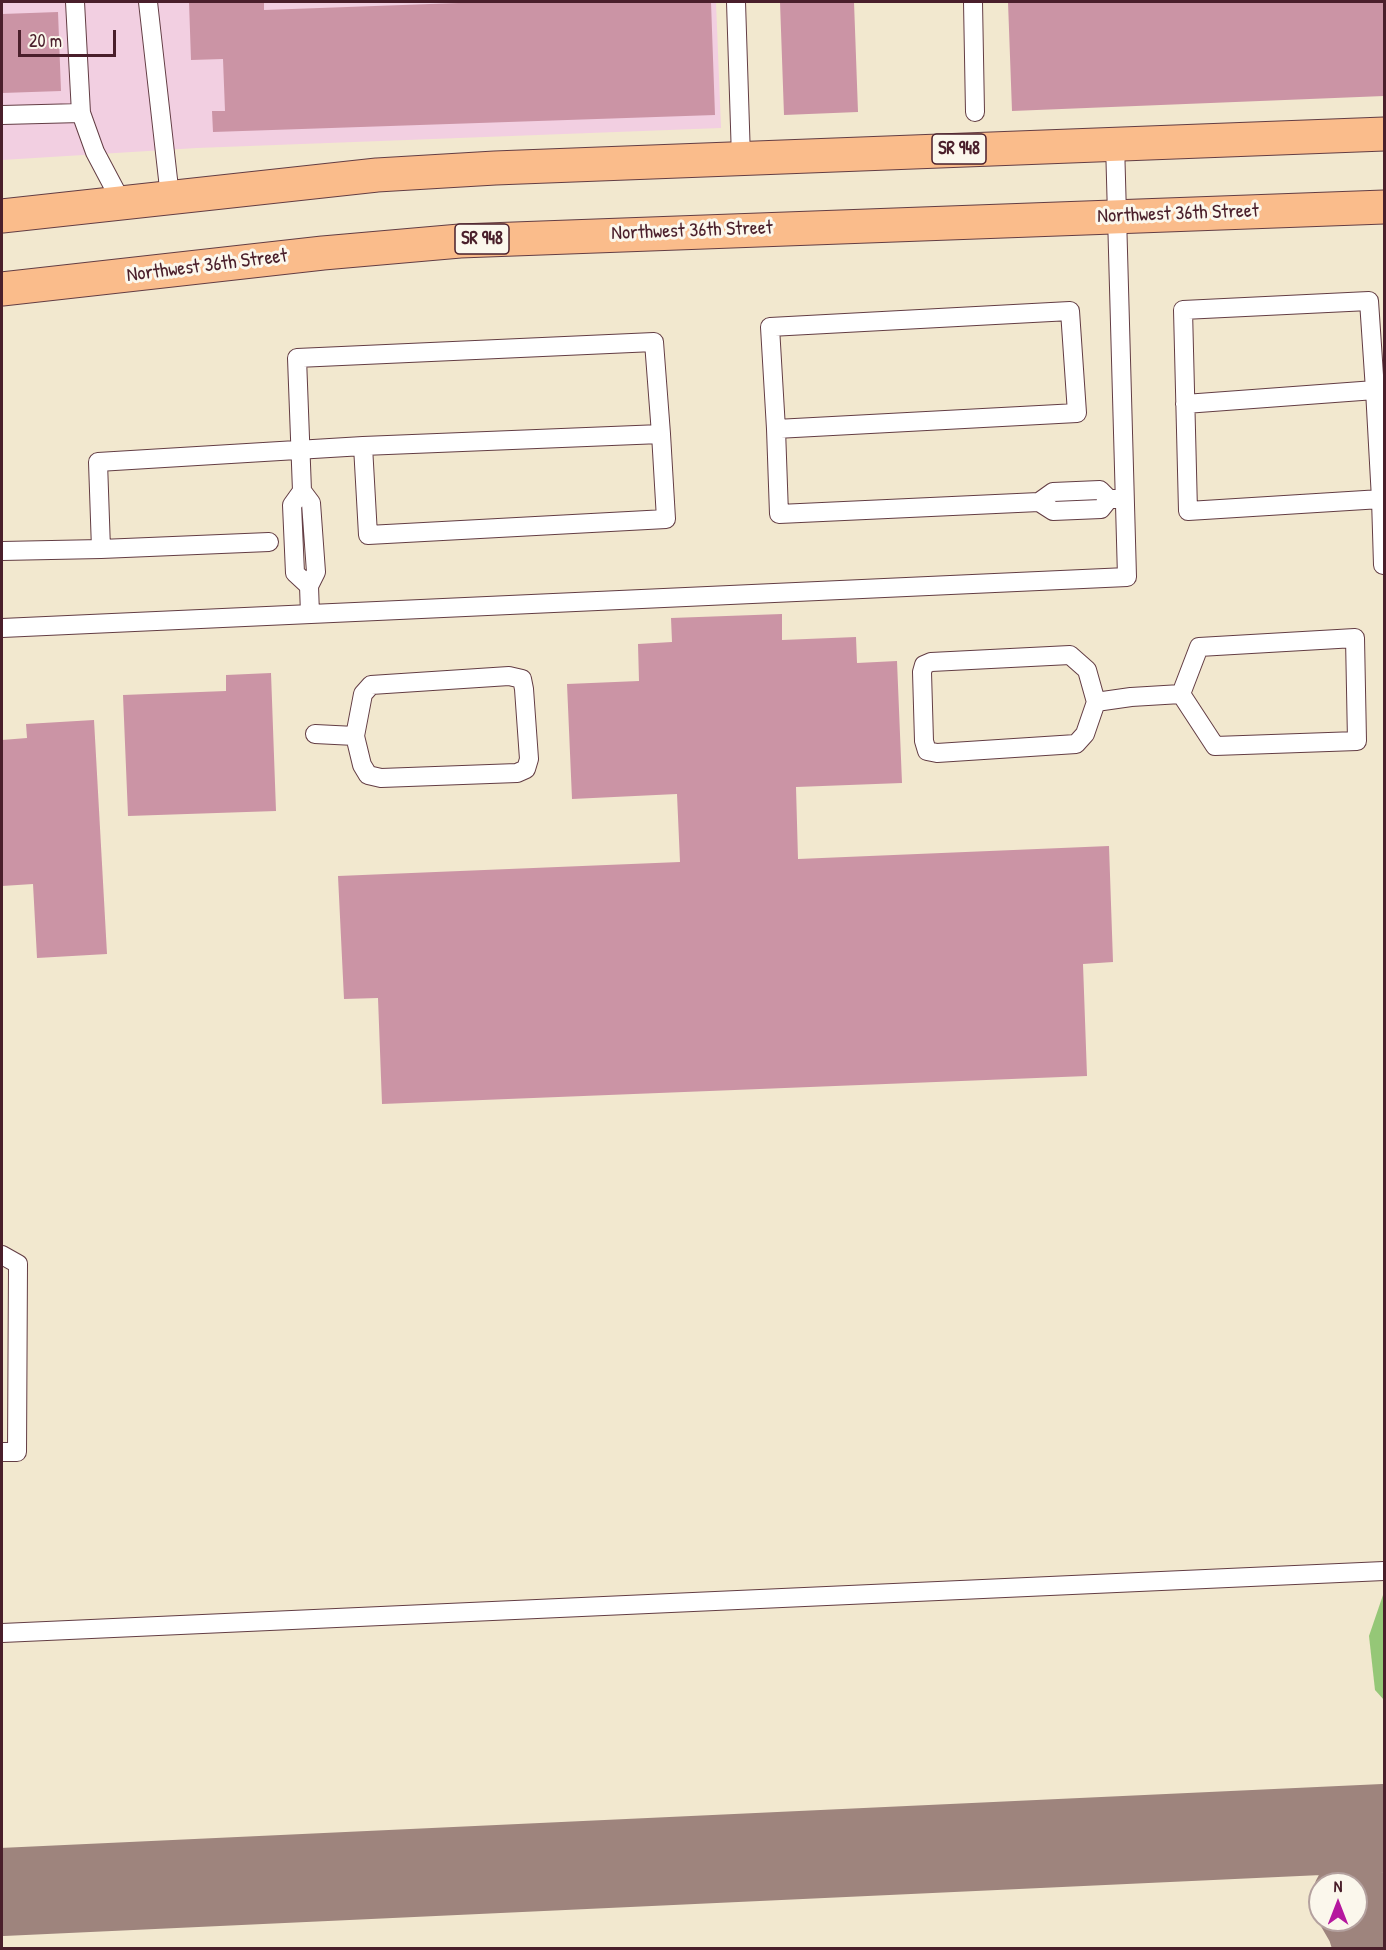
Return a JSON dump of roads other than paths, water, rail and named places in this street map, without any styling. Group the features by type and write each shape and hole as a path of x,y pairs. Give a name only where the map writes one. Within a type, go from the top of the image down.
{"main road":[{"name":"SR 948","path":"2,216 377,175 741,158 1384,134"},
{"name":"Northwest 36th Street","path":"2,289 323,252 460,241 1384,207"}],"lane":[{"path":"75,2 81,113 95,152 122,203"},
{"path":"148,2 170,197"},
{"path":"736,2 741,158"},
{"path":"973,2 975,112"},
{"path":"2,115 81,113"},
{"path":"2,628 1127,577 1117,499 1115,143"},
{"path":"1381,499 1188,511 1183,310 1369,301 1381,499 1383,565"},
{"path":"776,429 1077,413 1070,311 770,327 779,514 1039,502 1053,511 1101,509 1117,499"},
{"path":"310,614 309,586 316,572 312,504 302,490 297,358 654,342 666,519 368,535 363,446"},
{"path":"1185,404 1375,390"},
{"path":"101,549 98,462 300,449 661,434"},
{"path":"2,551 269,542"},
{"path":"1355,638 1357,741 1215,746 1180,694 1199,647 1355,638"},
{"path":"1070,655 1087,670 1096,702 1085,734 1076,744 937,753 927,751 924,741 922,672 924,665 931,662 1070,655"},
{"path":"509,676 522,679 529,759 526,769 517,773 381,778 368,775 362,765 355,736 363,694 371,685 509,676"},
{"path":"1096,702 1180,694"},
{"path":"315,734 355,736"},
{"path":"2,1255 18,1264 18,1287 17,1452 2,1452"},
{"path":"2,1633 1384,1571"}]}
